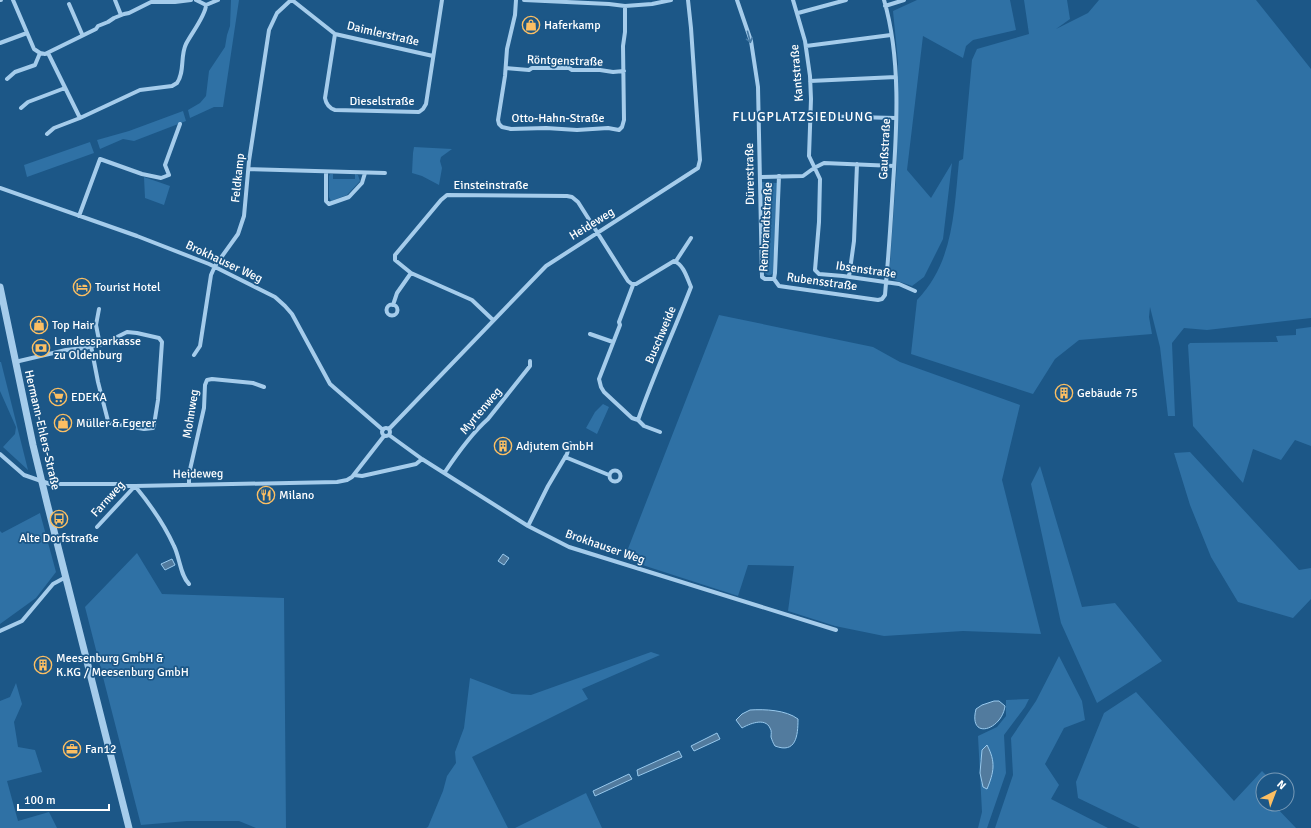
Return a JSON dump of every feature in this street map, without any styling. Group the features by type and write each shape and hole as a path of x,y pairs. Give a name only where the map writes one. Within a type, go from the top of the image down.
{"street":[{"path":"12,0 34,48 40,53 48,53 54,48 121,15 129,14 149,2 175,2 191,0"},
{"path":"115,0 121,15"},
{"path":"196,0 206,5 218,0"},
{"name":"Daimlerstraße","path":"291,0 336,34 433,56"},
{"name":"Feldkamp","path":"194,355 200,346 210,278 215,266 238,234 243,223 268,33 277,13 291,0"},
{"name":"Dieselstraße","path":"336,34 325,98 328,106 335,110 419,112 426,104 442,0"},
{"name":"Otto-Hahn-Straße","path":"516,0 515,15 507,49 506,68 498,121 502,127 511,129 536,127 577,130 620,129 624,120 623,46 625,32 625,6"},
{"path":"524,0 609,2 625,6 652,4 671,0"},
{"name":"Heideweg","path":"389,429 546,266 693,172 699,166 700,157 692,28 688,0"},
{"name":"Dürerstraße","path":"737,0 751,41 757,74 761,273 763,278"},
{"name":"Kantstraße","path":"793,0 798,13 806,46 810,81 809,154 820,179 819,222 815,270"},
{"path":"798,13 846,0"},
{"name":"Gaußstraße","path":"882,299 885,295 886,283 896,118 896,77 891,35 884,0"},
{"path":"886,6 904,0"},
{"path":"69,4 82,34"},
{"path":"47,134 54,128 80,118 140,90 177,84 181,76 186,45 205,12 206,5"},
{"path":"0,43 27,33"},
{"path":"806,46 891,35"},
{"path":"7,79 14,73 35,65 40,53"},
{"path":"48,53 80,118"},
{"name":"Röntgenstraße","path":"506,68 529,70 532,68 569,68 572,70 600,70 603,72 624,71"},
{"path":"810,81 896,77"},
{"path":"21,108 28,102 65,88"},
{"path":"810,116 896,118"},
{"path":"79,216 100,159 142,174 160,178 169,175 165,165 180,124"},
{"path":"760,177 803,176 824,163 894,166"},
{"path":"849,277 854,241 857,164"},
{"path":"249,169 385,173"},
{"path":"326,172 326,202 329,204 349,197 362,183 365,173"},
{"name":"Rembrandtstraße","path":"774,279 779,176"},
{"name":"Brokhauser Weg","path":"0,188 137,236 215,266 270,294 283,303 292,314 330,384 383,430"},
{"name":"Einsteinstraße","path":"493,320 472,300 411,273 396,261 394,256 447,195 571,197 578,202 597,233"},
{"path":"597,233 628,281 632,284"},
{"path":"632,284 636,284 671,262 676,262 691,238"},
{"name":"Buschweide","path":"638,420 664,350 674,332 691,286 683,270 676,262"},
{"name":"Ibsenstraße","path":"815,270 819,274 899,284 915,290"},
{"path":"393,305 397,293 411,273"},
{"name":"Rubensstraße","path":"763,278 770,280 774,279 779,286 876,300 882,299"},
{"path":"632,284 632,288 619,322 620,325 599,380 601,387 632,418 638,420 644,426 660,432"},
{"name":"Hermann-Ehlers-Straße","path":"0,287 15,362 42,481 130,828"},
{"path":"99,309 96,325 100,345"},
{"path":"15,362 66,350 85,348 91,346 100,345 128,332 145,334 159,338 161,340 158,400 153,428 128,427 108,422 91,346"},
{"path":"590,334 614,342"},
{"name":"Myrtenweg","path":"445,472 456,455 481,425 488,419 530,366 530,361"},
{"name":"Mohnweg","path":"189,484 189,474 201,422 205,385 207,380 212,379 253,383 264,387"},
{"path":"354,475 384,436 389,435 389,429 386,428 383,430 382,434 384,436"},
{"name":"Brokhauser Weg","path":"389,435 422,459 445,472 528,526 569,547 836,630"},
{"path":"528,526 548,486 565,457 570,443"},
{"path":"0,454 24,475 42,481"},
{"path":"565,457 609,475"},
{"name":"Heideweg","path":"42,481 50,484 117,484 121,486 337,482 347,480 354,475 362,476 416,464 422,459"},
{"path":"134,486 171,539 186,580 189,584"},
{"name":"Farnweg","path":"97,527 134,486"},
{"path":"0,632 22,621 54,584 66,577"}],"shaded area":[{"path":"231,0 239,0 223,107 214,107 190,118 188,110 200,103 206,96 209,71 225,47 230,26"},
{"path":"917,0 1010,0 1016,30 973,40 966,46 963,58 923,36 907,170 931,198 952,163 943,239 924,277 912,286 889,278 897,163 898,62 893,11"},
{"path":"1024,0 1067,0 1070,19 1056,29 1088,13 1099,0 1256,0 1311,69 1311,318 1207,330 1184,328 1172,343 1175,416 1168,416 1160,347 1150,307 1149,317 1152,334 1079,340 1055,359 1033,394 911,354 917,300 929,285 938,269 950,235 956,198 959,161 963,159 972,60 977,49 1029,34"},
{"path":"183,111 186,121 134,141 123,139 100,149 97,140 129,131"},
{"path":"90,142 94,153 27,177 24,165"},
{"path":"414,147 452,149 441,157 440,161 442,168 439,185 422,176 412,173"},
{"path":"330,174 333,174 333,179 355,179 355,174 358,175 360,181 347,195 331,201 329,197"},
{"path":"144,177 170,186 164,205 145,198"},
{"path":"762,182 777,183 773,273 771,275 767,275 765,273 764,268"},
{"path":"719,315 873,347 900,362 1020,405 1002,480 1041,634 963,631 884,636 835,626 788,611 794,566 748,565 738,596 624,559"},
{"path":"1311,327 1311,446 1295,440 1281,460 1253,449 1243,483 1193,426 1188,345 1190,343 1278,342 1276,336 1296,335 1296,329"},
{"path":"0,362 28,470 3,447 15,434 16,427 0,391"},
{"path":"603,404 609,407 597,434 586,428 595,412"},
{"path":"1190,452 1299,570 1311,568 1311,599 1293,618 1238,602 1211,557 1190,505 1174,453"},
{"path":"1040,466 1082,607 1115,603 1162,661 1097,703 1061,623 1031,484"},
{"path":"40,513 56,572 36,598 0,624 0,531 2,533"},
{"path":"137,553 162,594 284,598 286,828 256,828 239,821 187,821 141,825 85,607"},
{"path":"503,554 509,558 504,565 498,561"},
{"path":"172,559 175,565 165,570 161,564"},
{"path":"651,652 660,655 582,689 588,699 472,757 508,828 426,828 428,827 443,791 447,776 456,763 455,752 464,728 470,678 512,694 531,695"},
{"path":"1059,656 1082,701 1085,720 1064,728 1045,764 1059,785 1051,799 1108,828 995,828 1013,775 1011,738 1036,701"},
{"path":"16,683 22,704 14,722 18,747 35,750 42,772 7,781 18,821 49,812 57,828 0,828 0,701 10,697"},
{"path":"1136,692 1234,801 1255,778 1255,812 1281,812 1296,828 1140,828 1078,798 1076,782 1104,713"},
{"path":"1029,699 1025,707 1004,735 1006,773 987,828 978,828 982,812 978,736 997,727 1006,716 1006,700","holes":["980,760 993,764 992,777 981,783"]},
{"path":"999,701 1005,706 1003,714 992,726 981,728 977,725 975,719 976,709 982,705"},
{"path":"750,710 769,710 781,712 798,719 796,737 792,745 787,748 775,746 771,737 771,729 764,723 757,722 742,728 736,720 742,714"},
{"path":"717,733 720,739 694,751 691,746"},
{"path":"987,745 992,757 993,767 987,789 983,787 980,773 982,750"},
{"path":"679,751 682,757 638,776 637,770"},
{"path":"629,774 632,779 595,796 593,791"},
{"path":"586,793 602,828 515,828"}],"place":[{"name":"Haferkamp","path":"531,25"},
{"name":"Tourist Hotel","path":"82,287"},
{"name":"Top Hair","path":"39,325"},
{"name":"Landessparkasse zu Oldenburg","path":"41,348"},
{"name":"Gebäude 75","path":"1064,393"},
{"name":"EDEKA","path":"58,397"},
{"name":"Müller & Egerer","path":"63,423"},
{"name":"Adjutem GmbH","path":"503,446"},
{"name":"Milano","path":"266,495"},
{"name":"Alte Dorfstraße","path":"59,519"},
{"name":"Meesenburg GmbH & K.KG / Meesenburg GmbH","path":"43,665"},
{"name":"Fan12","path":"72,749"}],"district":[{"name":"FLUGPLATZSIEDLUNG","path":"803,117"}]}
